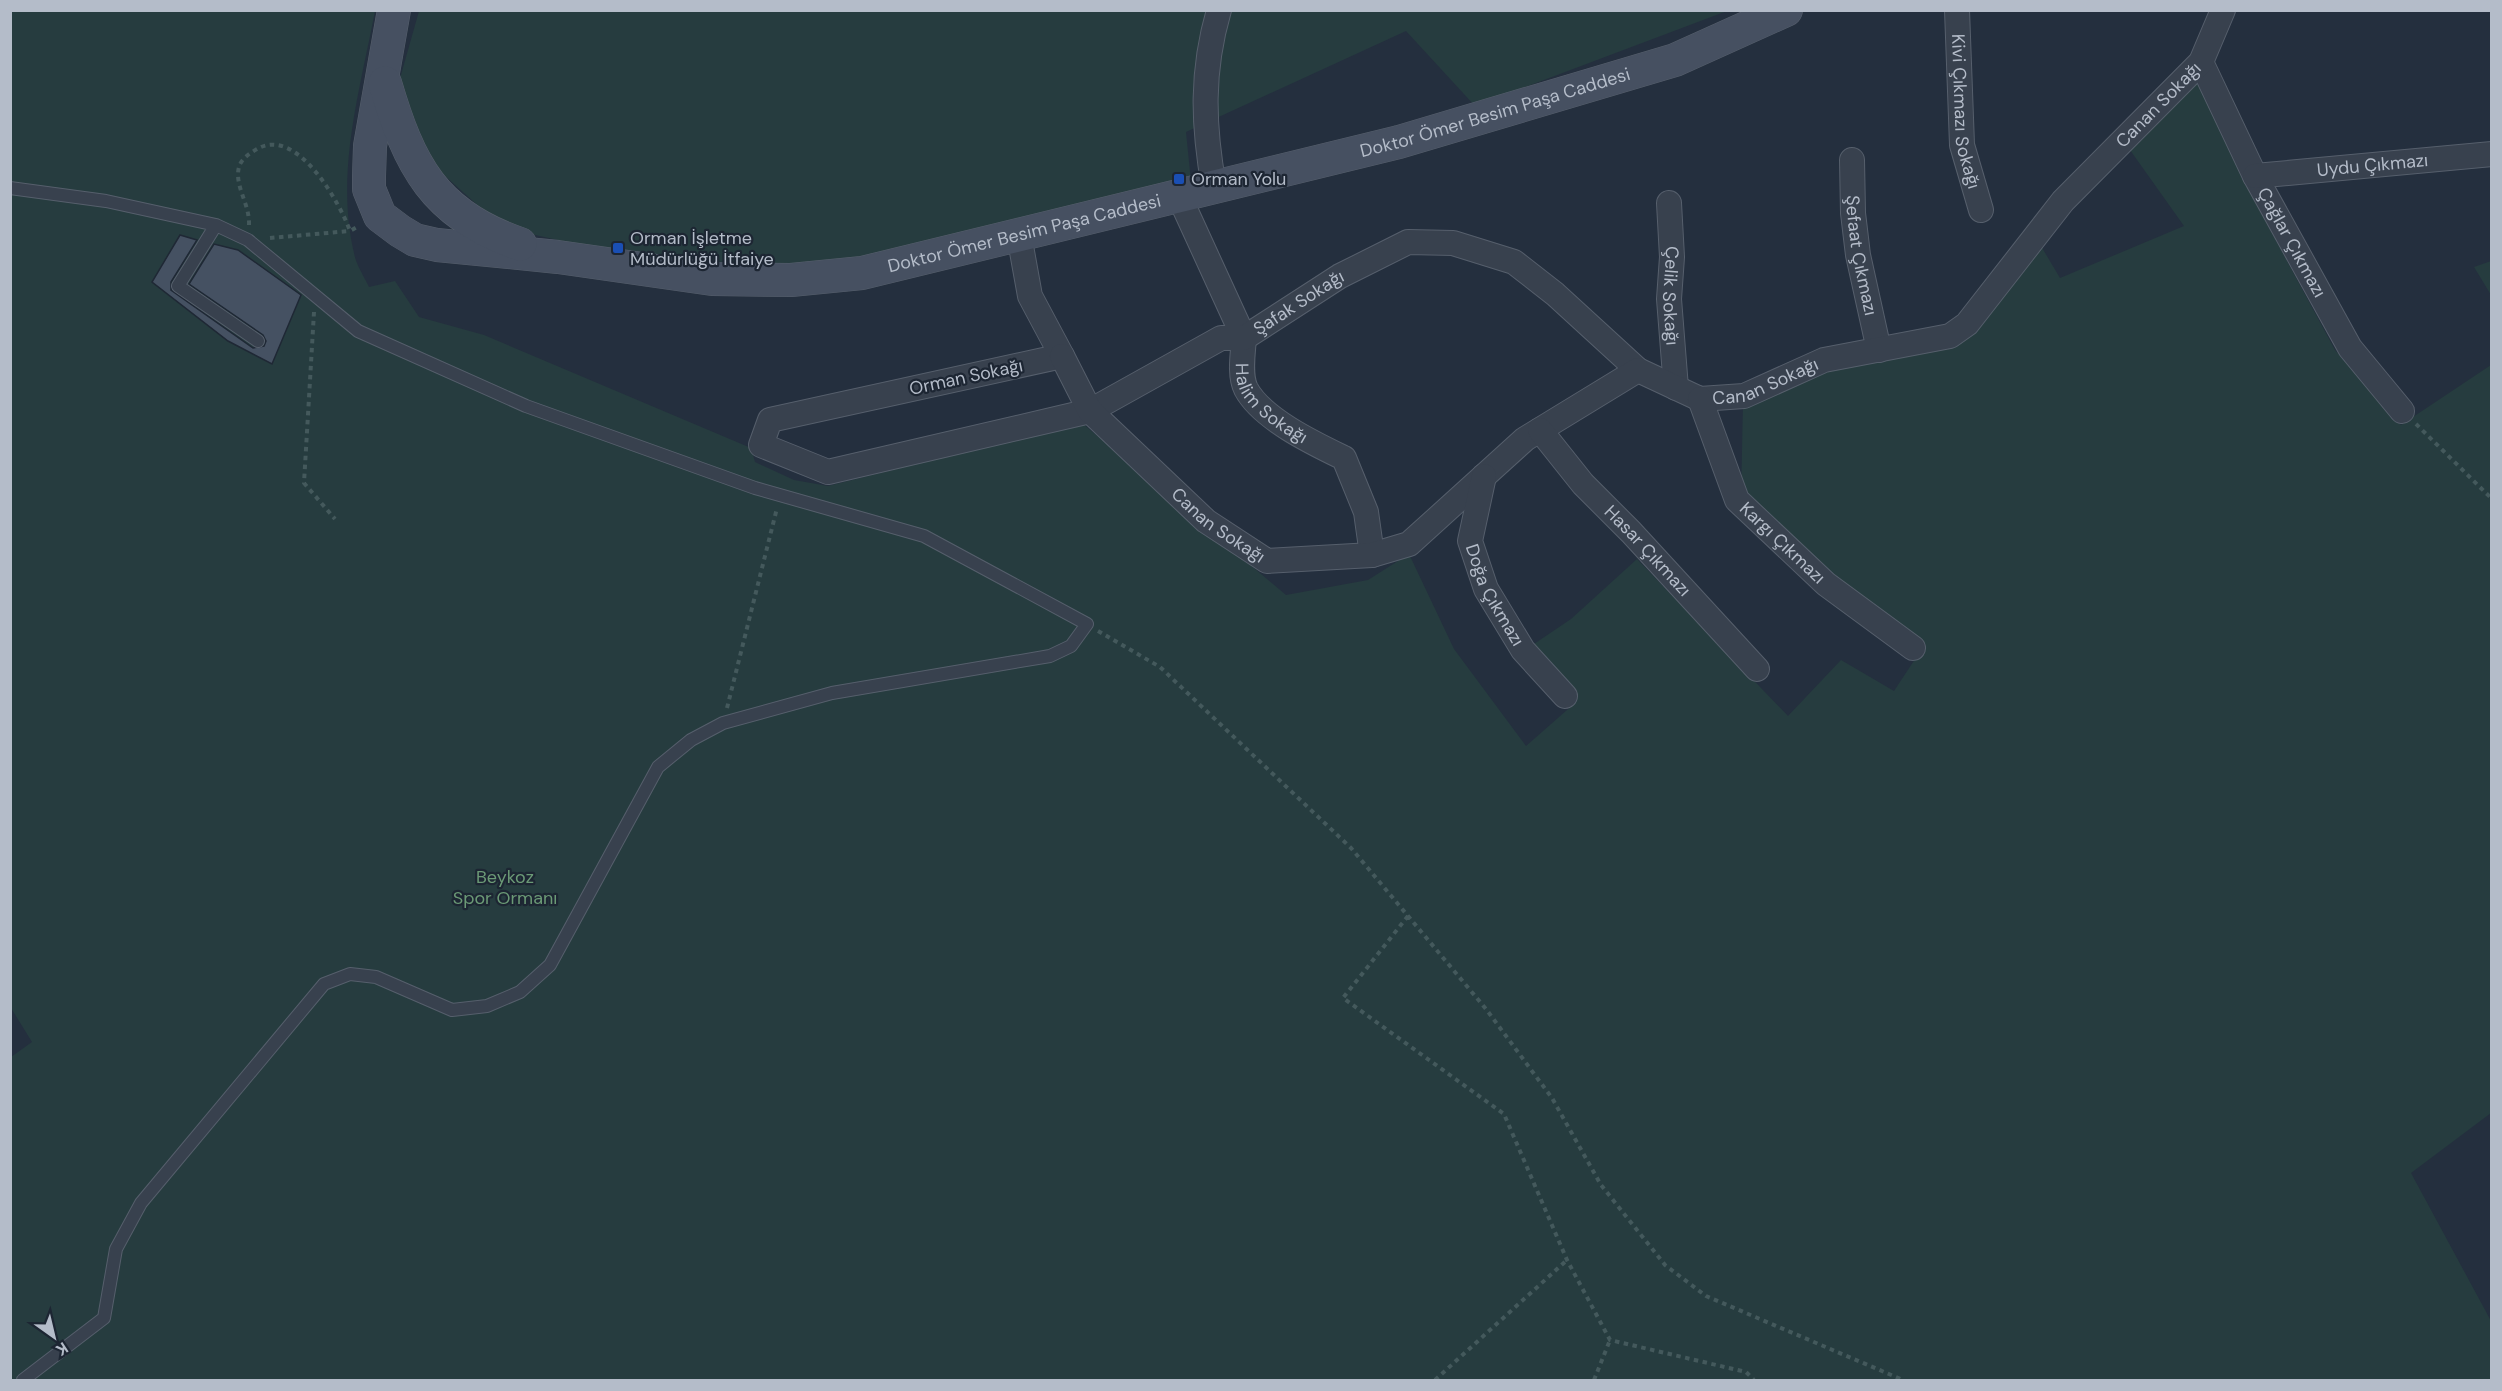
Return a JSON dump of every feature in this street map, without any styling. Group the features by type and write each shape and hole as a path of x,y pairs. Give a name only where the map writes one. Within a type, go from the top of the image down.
{"street":[{"path":"393,10 370,146 369,189 380,215 393,226 410,226 425,217 432,201 427,182"},
{"path":"1215,187 1205,136 1206,76 1212,35 1219,10"},
{"name":"Doktor Ömer Besim Paşa Caddesi","path":"380,215 416,240 437,245 558,257 712,279 791,280 862,273 1399,142 1675,60 1786,10"},
{"name":"Kivi Çıkmazı Sokağı","path":"1957,10 1962,145 1981,210"},
{"name":"Canan Sokağı","path":"1062,356 1090,411 1206,521 1267,561 1372,555 1408,544 1525,439 1638,370 1700,399 1744,396 1824,360 1950,336 1967,324 2063,201 2201,63 2223,10"},
{"name":"Çağlar Çıkmazı","path":"2201,63 2254,176 2350,348 2402,411"},
{"path":"383,79 400,133 411,157 427,182 460,215 498,237 558,257"},
{"name":"Uydu Çıkmazı","path":"2254,176 2492,154"},
{"name":"Şefaat Çıkmazı","path":"1852,160 1853,213 1858,255 1879,350"},
{"name":"Halim Sokağı","path":"1179,196 1244,338 1242,362 1246,389 1271,416 1307,440 1344,458 1366,512 1372,555"},
{"name":"Çelik Sokağı","path":"1669,203 1672,257 1670,299 1676,388"},
{"path":"1019,235 1030,296 1062,356"},
{"name":"Şafak Sokağı","path":"828,472 1090,411 1221,338 1244,338 1340,276 1408,242 1453,243 1514,262 1556,294 1638,370"},
{"name":"Orman Sokağı","path":"828,472 760,445 770,420 1062,356"},
{"name":"Kargı Çıkmazı","path":"1700,399 1737,500 1826,584 1913,648"},
{"name":"Hasar Çıkmazı","path":"1540,430 1583,484 1631,532 1757,669"},
{"name":"Doğa Çıkmazı","path":"1484,476 1470,541 1486,589 1523,651 1565,696"}],"lane":[{"path":"10,188 106,201 216,225 248,240 358,331 526,406 780,496 924,536 1087,624 1071,646 1050,656 832,693 723,723 691,740 658,767 550,965 520,992 488,1006 452,1011 376,977 350,974 324,984 141,1203 116,1249 104,1318 23,1380"},
{"path":"216,225 178,286 258,341"}],"path":[{"path":"350,231 338,203 312,167 296,154 278,147 262,146 249,154 239,165 238,181 250,214 248,240 350,231 380,215"},
{"path":"315,297 304,483 335,519"},
{"path":"2402,411 2492,499"},
{"path":"723,723 780,496"},
{"path":"1087,624 1160,667 1351,848 1486,1009 1552,1098 1601,1185 1665,1265 1706,1296 1903,1380"},
{"path":"1408,916 1343,998 1504,1114 1567,1260 1610,1340 1746,1372 1754,1380"},
{"path":"1435,1380 1567,1260"},
{"path":"1594,1380 1610,1340"}],"green space":[{"name":"Beykoz Spor Ormanı","path":"11,11 375,11 352,132 347,193 355,257 369,287 395,281 419,317 484,335 751,448 755,462 794,480 828,486 1082,423 1286,595 1368,580 1409,554 1454,649 1526,746 1575,703 1531,646 1571,619 1637,559 1788,716 1841,660 1894,691 1923,647 1829,580 1741,498 1743,402 1824,365 1960,340 2041,246 2060,278 2184,226 2130,150 2197,82 2246,185 2335,350 2401,425 2491,365 2491,1113 2411,1173 2491,1321 2491,1380 11,1380 11,1057 32,1042 11,1008"},
{"path":"419,11 1727,11 1475,106 1406,31 1186,132 1192,191 834,267 640,258 503,228 424,157 399,82"},
{"path":"2492,261 2491,295 2474,267"}],"building":[{"path":"180,235 197,240 171,282 171,290 253,348 264,346 266,341 263,335 189,284 214,244 238,250 301,295 272,364 228,341 152,282"}],"place":[{"name":"Orman Yolu","path":"1179,179"},
{"name":"Orman İşletme Müdürlüğü İtfaiye","path":"618,248"}]}
